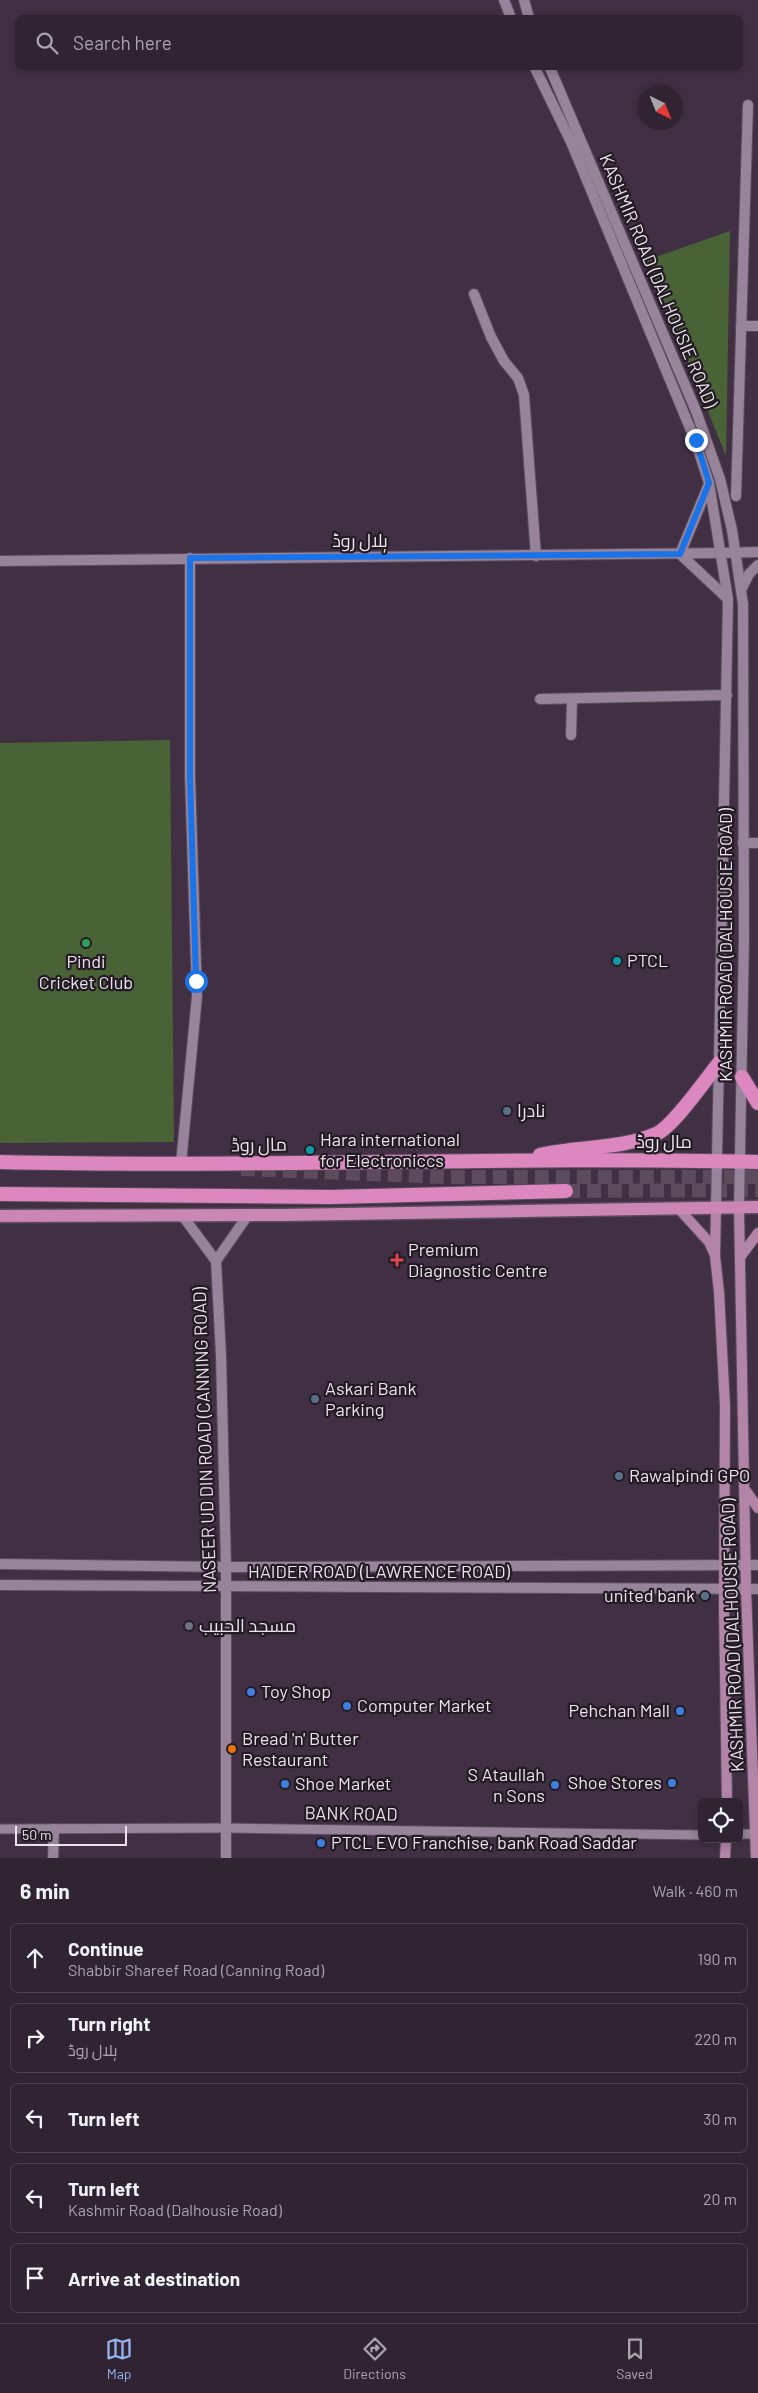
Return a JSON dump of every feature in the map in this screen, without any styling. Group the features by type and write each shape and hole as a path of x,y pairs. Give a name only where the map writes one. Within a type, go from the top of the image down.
{"highway":[{"path":"515,1161 558,1151 614,1146 659,1132 686,1106 719,1063"},
{"path":"742,1077 758,1103"},
{"name":"مال روڈ","path":"0,1162 136,1166 515,1161 758,1162"},
{"path":"0,1194 331,1197 566,1191"}],"main road":[{"path":"0,1216 248,1215 758,1207"},
{"path":"678,1208 708,1242 715,1256"},
{"name":"KASHMIR ROAD (DALHOUSIE ROAD)","path":"716,1208 715,1256 719,1292 725,1406 727,1798"},
{"name":"KASHMIR ROAD (DALHOUSIE ROAD)","path":"739,1208 746,1490 753,1565 746,1590 756,1858"},
{"path":"741,1256 758,1233"},
{"path":"746,1490 758,1508"},
{"path":"725,1858 726,1843"}],"street":[{"path":"504,0 510,15"},
{"name":"KASHMIR ROAD (DALHOUSIE ROAD)","path":"536,70 571,142 696,440 709,483 728,599 728,695 716,1208"},
{"name":"KASHMIR ROAD (DALHOUSIE ROAD)","path":"551,70 696,411 720,478 742,588 742,1077 739,1208"},
{"path":"736,496 748,105"},
{"path":"474,294 491,338 504,361 518,378 524,395 536,556"},
{"path":"741,326 758,326"},
{"path":"709,483 680,554 728,599"},
{"name":"ہلال روڈ","path":"0,561 758,552"},
{"path":"181,1164 197,996 190,776 190,558"},
{"path":"742,588 749,574 758,564"},
{"path":"540,699 572,700 728,695"},
{"path":"571,735 572,700"},
{"path":"743,843 758,842"},
{"path":"182,1215 216,1261 248,1215"},
{"name":"NASEER UD DIN ROAD (CANNING ROAD)","path":"216,1261 221,1355 226,1567 226,1858"},
{"path":"0,1564 226,1567 753,1565"},
{"name":"HAIDER ROAD (LAWRENCE ROAD)","path":"0,1585 758,1589"},
{"name":"BANK ROAD","path":"0,1828 226,1828 698,1835"},
{"path":"53,1858 54,1829"},
{"path":"743,1834 756,1834"}],"green space":[{"path":"730,231 726,456 647,260"},
{"name":"Pindi Cricket Club","path":"170,740 174,1142 0,1143 0,743"}],"tunnel":[{"path":"241,1169 444,1177 758,1177"},
{"path":"566,1191 758,1190"}],"place":[{"name":"Pindi Cricket Club","path":"86,943"},
{"name":"PTCL","path":"617,961"},
{"name":"نادرا","path":"507,1111"},
{"name":"Hara international for Electroniccs","path":"310,1150"},
{"name":"Premium Diagnostic Centre","path":"397,1260"},
{"name":"Askari Bank Parking","path":"315,1399"},
{"name":"Rawalpindi GPO","path":"619,1476"},
{"name":"united bank","path":"705,1596"},
{"name":"مسجد الحبیب","path":"189,1626"},
{"name":"Toy Shop","path":"251,1692"},
{"name":"Computer Market","path":"347,1706"},
{"name":"Pehchan Mall","path":"680,1711"},
{"name":"Bread 'n' Butter Restaurant","path":"232,1749"},
{"name":"Shoe Stores","path":"672,1783"},
{"name":"Shoe Market","path":"285,1784"},
{"name":"S Ataullah n Sons","path":"555,1785"},
{"name":"PTCL EVO Franchise, bank Road Saddar","path":"321,1843"}],"route":[{"path":"196,981 190,776 190,558 680,554 709,483 696,440"}]}
